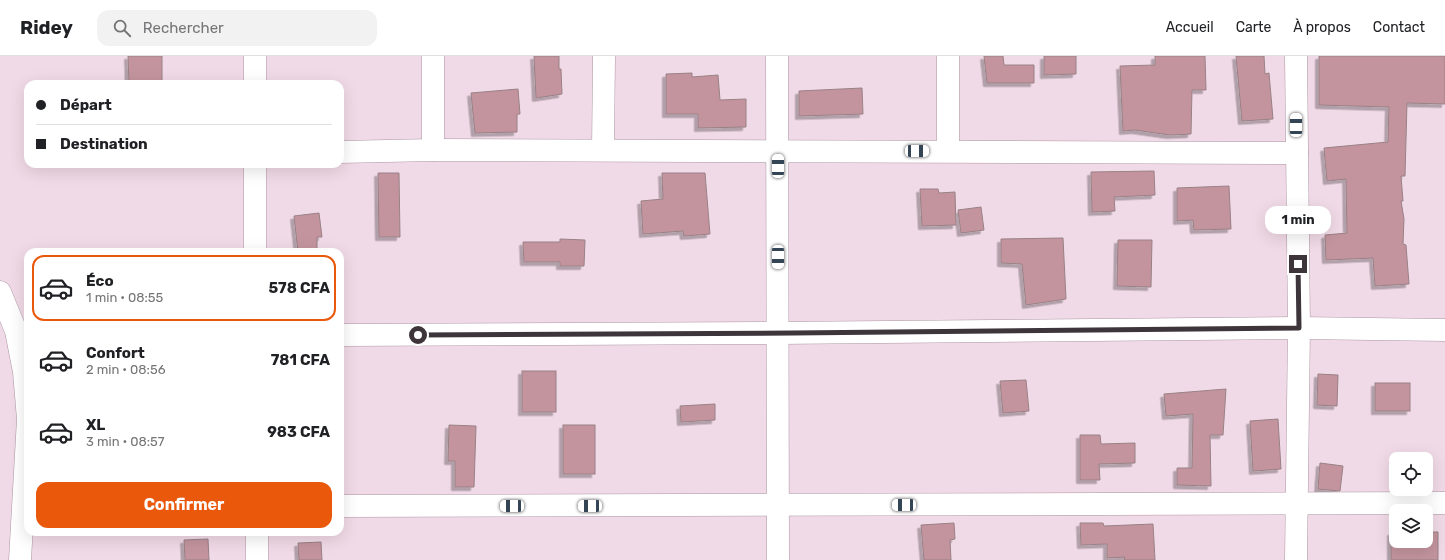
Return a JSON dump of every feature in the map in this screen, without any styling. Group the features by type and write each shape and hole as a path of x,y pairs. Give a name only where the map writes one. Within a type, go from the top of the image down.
{"street":[{"path":"255,56 255,80"},
{"path":"433,56 433,150"},
{"path":"603,150 604,56"},
{"path":"777,56 778,560"},
{"path":"948,56 948,151"},
{"path":"1296,56 1299,328 1296,560"},
{"path":"344,152 433,150 603,150 1297,153"},
{"path":"255,168 256,248"},
{"path":"0,292 15,332 24,372"},
{"path":"344,335 1299,328 1445,330"},
{"path":"20,560 24,490"},
{"path":"344,506 1445,503"},
{"path":"257,536 257,560"}],"building":[{"path":"128,56 162,56 162,80 129,80"},
{"path":"534,56 559,56 562,94 536,98"},
{"path":"984,56 1003,56 1004,65 1034,65 1034,83 987,83"},
{"path":"1044,56 1076,56 1076,74 1044,75"},
{"path":"1155,56 1205,56 1206,90 1192,90 1191,134 1170,135 1135,130 1123,131 1120,66 1155,65"},
{"path":"1236,56 1264,56 1265,74 1269,73 1273,119 1242,121"},
{"path":"1319,56 1445,56 1445,104 1407,103 1405,176 1401,176 1403,201 1401,201 1404,219 1403,244 1406,245 1409,284 1375,286 1373,258 1326,260 1325,235 1347,233 1346,179 1327,181 1324,148 1388,142 1389,107 1319,105"},
{"path":"692,73 692,77 718,75 720,100 746,99 746,127 698,128 698,114 666,114 666,74"},
{"path":"862,88 863,114 799,116 799,91"},
{"path":"518,89 520,114 517,114 517,132 475,133 471,93"},
{"path":"1154,171 1155,195 1114,197 1115,211 1092,212 1091,172"},
{"path":"378,173 399,173 400,237 379,237"},
{"path":"662,173 705,173 710,234 684,236 683,231 643,234 641,201 663,199"},
{"path":"1229,186 1231,229 1194,230 1193,220 1177,221 1177,188"},
{"path":"920,189 938,189 939,193 955,192 956,225 922,226"},
{"path":"981,207 984,230 961,233 958,210"},
{"path":"319,213 322,237 317,237 317,248 298,248 294,216"},
{"path":"1063,238 1066,299 1026,305 1022,264 1001,263 1001,239"},
{"path":"560,239 585,240 584,266 560,266 560,262 524,262 523,242 560,242"},
{"path":"1118,240 1152,240 1151,287 1117,286"},
{"path":"522,371 556,371 556,412 522,412"},
{"path":"1318,374 1338,375 1337,406 1317,405"},
{"path":"1026,380 1029,411 1003,413 1000,381"},
{"path":"1375,383 1410,383 1410,411 1375,411"},
{"path":"1226,389 1223,435 1210,435 1211,486 1177,485 1177,468 1192,468 1193,414 1166,416 1164,394"},
{"path":"715,404 715,420 681,422 680,406"},
{"path":"1278,419 1281,469 1253,471 1250,421"},
{"path":"449,425 476,426 474,487 455,487 455,461 448,461"},
{"path":"563,425 595,425 595,474 563,474"},
{"path":"1080,435 1100,435 1101,444 1135,443 1135,463 1099,464 1100,480 1080,480"},
{"path":"1320,463 1343,466 1340,491 1318,489"},
{"path":"954,523 955,539 950,540 951,560 924,560 921,525"},
{"path":"1080,523 1103,523 1104,526 1153,524 1155,560 1124,560 1125,557 1107,558 1107,544 1081,545"},
{"path":"1433,532 1438,532 1438,560 1391,560 1391,548 1433,548"},
{"path":"208,539 209,560 185,560 184,540"},
{"path":"321,542 322,560 299,560 298,543"}],"route":[{"path":"418,335 1299,328 1298,264"}]}
